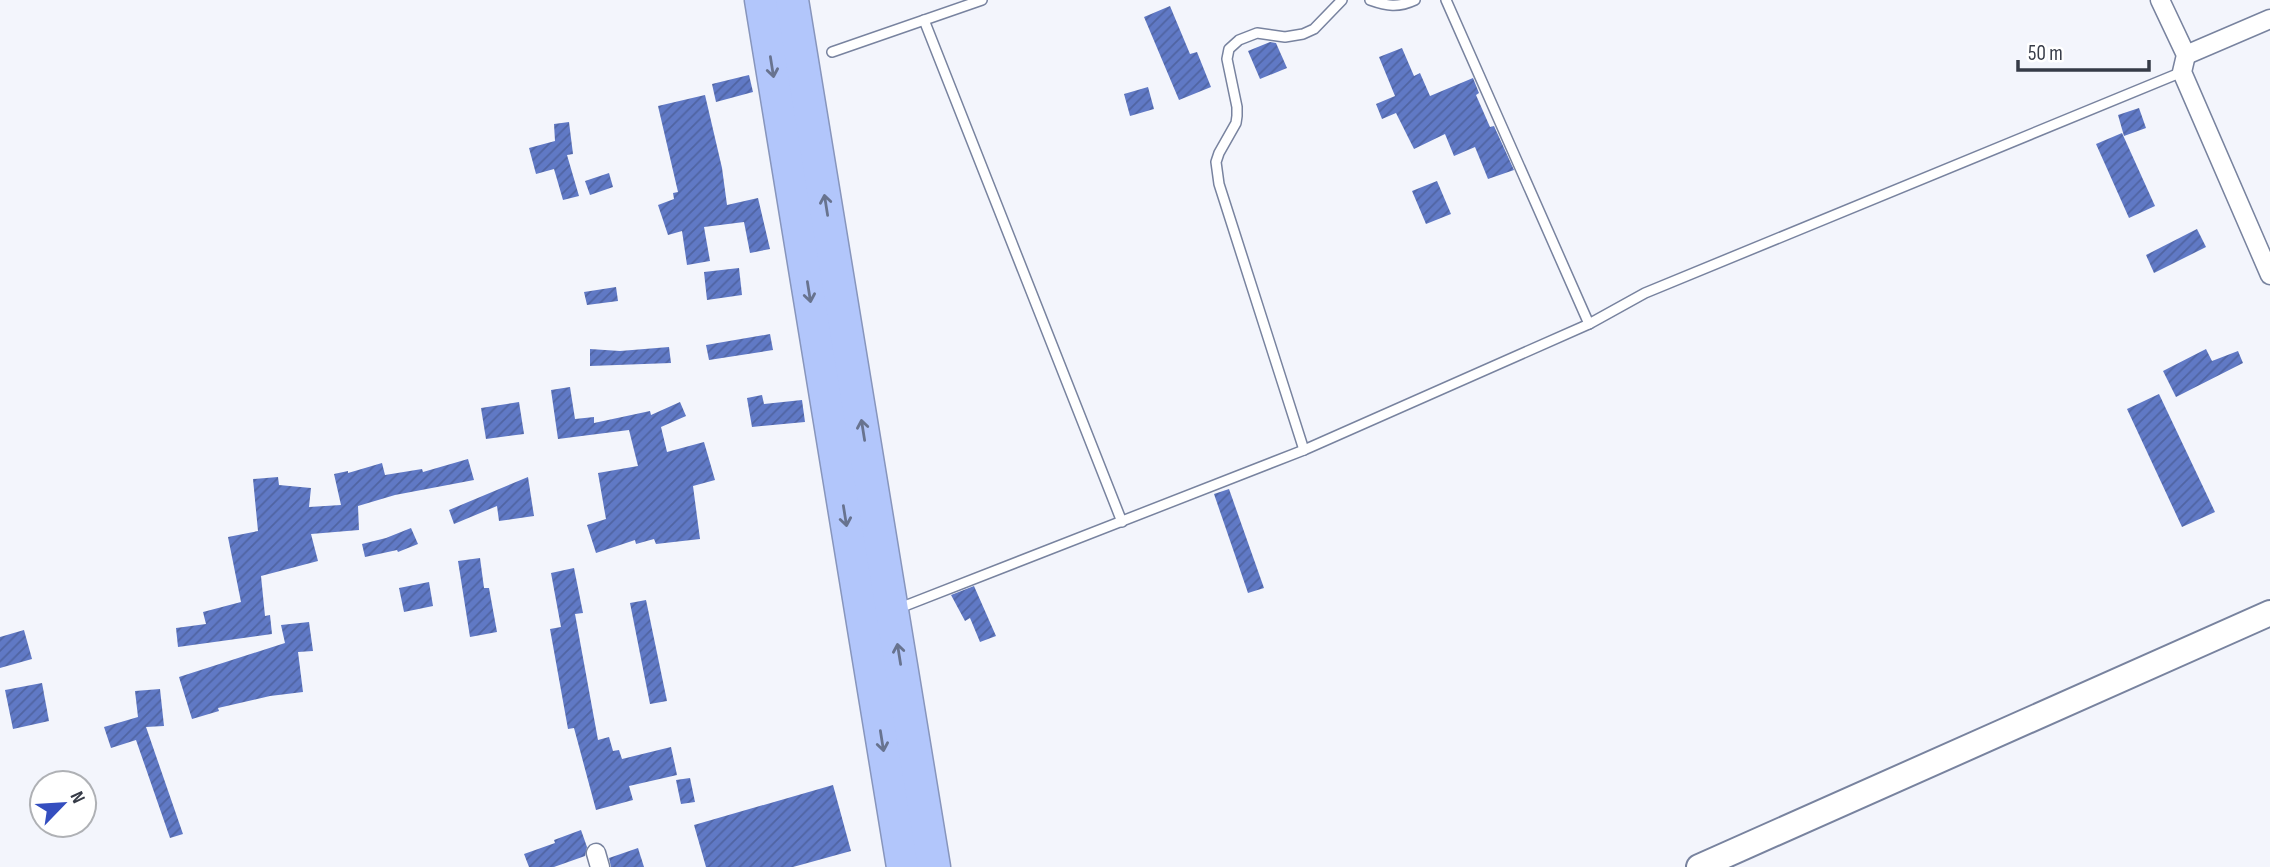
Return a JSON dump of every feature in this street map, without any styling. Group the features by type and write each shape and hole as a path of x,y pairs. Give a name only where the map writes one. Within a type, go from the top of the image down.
{"highway":[{"path":"761,0 903,867"},
{"path":"792,0 933,867"}],"main road":[{"path":"1699,867 2270,613"}],"street":[{"path":"2160,0 2270,275"},
{"path":"2184,64 2270,19"}],"lane":[{"path":"832,52 982,0"},
{"path":"1304,450 1219,184 1216,163 1236,123 1237,107 1227,58 1234,44 1256,33 1285,37 1303,34 1314,29 1342,0"},
{"path":"1370,0 1386,6 1415,0"},
{"path":"1446,0 1589,324"},
{"path":"924,20 1122,522"},
{"path":"892,611 1304,450 1589,324 1645,293 2184,64"}],"building":[{"path":"1170,6 1190,54 1197,52 1211,87 1179,100 1144,17"},
{"path":"1270,42 1276,43 1287,68 1260,79 1248,51"},
{"path":"1402,48 1414,76 1420,73 1430,96 1473,78 1479,93 1476,95 1490,127 1494,126 1514,170 1488,179 1475,147 1454,156 1445,134 1414,149 1396,113 1382,119 1376,104 1395,96 1379,57"},
{"path":"749,75 753,92 716,102 712,84"},
{"path":"1148,87 1154,109 1130,116 1124,94"},
{"path":"705,95 722,168 727,205 758,198 770,249 750,253 744,222 704,227 710,261 687,265 682,231 668,235 658,205 674,199 673,193 678,192 658,106"},
{"path":"2139,108 2146,128 2124,136 2118,115"},
{"path":"569,122 573,154 567,155 579,196 563,200 554,169 536,174 529,148 555,141 554,124"},
{"path":"2122,133 2155,206 2129,218 2096,144"},
{"path":"609,173 613,187 590,195 585,181"},
{"path":"1437,181 1451,214 1426,224 1412,191"},
{"path":"2197,229 2206,247 2154,273 2146,255"},
{"path":"739,268 742,295 707,300 704,272"},
{"path":"616,287 618,301 587,305 584,292"},
{"path":"770,334 773,350 709,360 706,345"},
{"path":"669,347 671,363 590,366 590,349 620,351"},
{"path":"2206,349 2212,361 2238,351 2243,363 2176,397 2163,371"},
{"path":"570,387 575,419 594,417 594,423 650,411 651,415 680,402 686,416 661,427 667,452 704,442 715,480 693,486 700,539 656,544 654,539 636,544 635,540 596,553 587,525 606,519 598,473 638,466 629,430 558,439 551,390"},
{"path":"2159,394 2215,512 2182,527 2127,409"},
{"path":"762,395 764,404 802,400 805,422 752,427 747,398"},
{"path":"519,402 524,434 486,439 481,408"},
{"path":"468,459 474,480 395,495 358,506 359,530 311,534 318,561 261,576 265,616 270,615 272,634 178,647 176,628 206,624 203,612 241,602 228,537 258,531 253,479 278,477 279,485 311,488 309,507 341,505 334,474 348,473 382,463 385,475 422,469 423,472"},
{"path":"528,477 534,516 499,521 497,506 454,524 449,510"},
{"path":"1229,489 1264,588 1248,593 1214,494"},
{"path":"411,528 418,544 398,552 397,550 365,557 362,544"},
{"path":"480,558 484,588 489,588 497,632 470,637 458,561"},
{"path":"574,568 583,613 575,614 598,740 609,737 613,751 619,750 622,759 671,747 677,775 629,786 633,800 596,810 574,728 568,729 550,629 561,627 551,573"},
{"path":"429,582 433,606 404,612 399,588"},
{"path":"974,586 996,636 980,642 970,618 965,621 951,595"},
{"path":"646,600 667,701 650,704 630,603"},
{"path":"309,622 313,651 298,652 303,692 270,696 218,708 219,711 192,719 179,677 285,643 281,625"},
{"path":"24,630 32,659 0,668 0,637"},
{"path":"42,683 49,721 13,729 5,690"},
{"path":"160,689 164,726 146,727 183,834 170,838 136,740 111,748 104,727 138,717 135,691"},
{"path":"690,778 695,802 681,804 676,780"},
{"path":"833,785 851,851 793,867 706,867 694,825"},
{"path":"581,830 587,847 585,856 554,867 529,867 524,854"},
{"path":"638,848 644,867 611,867 609,858"}]}
